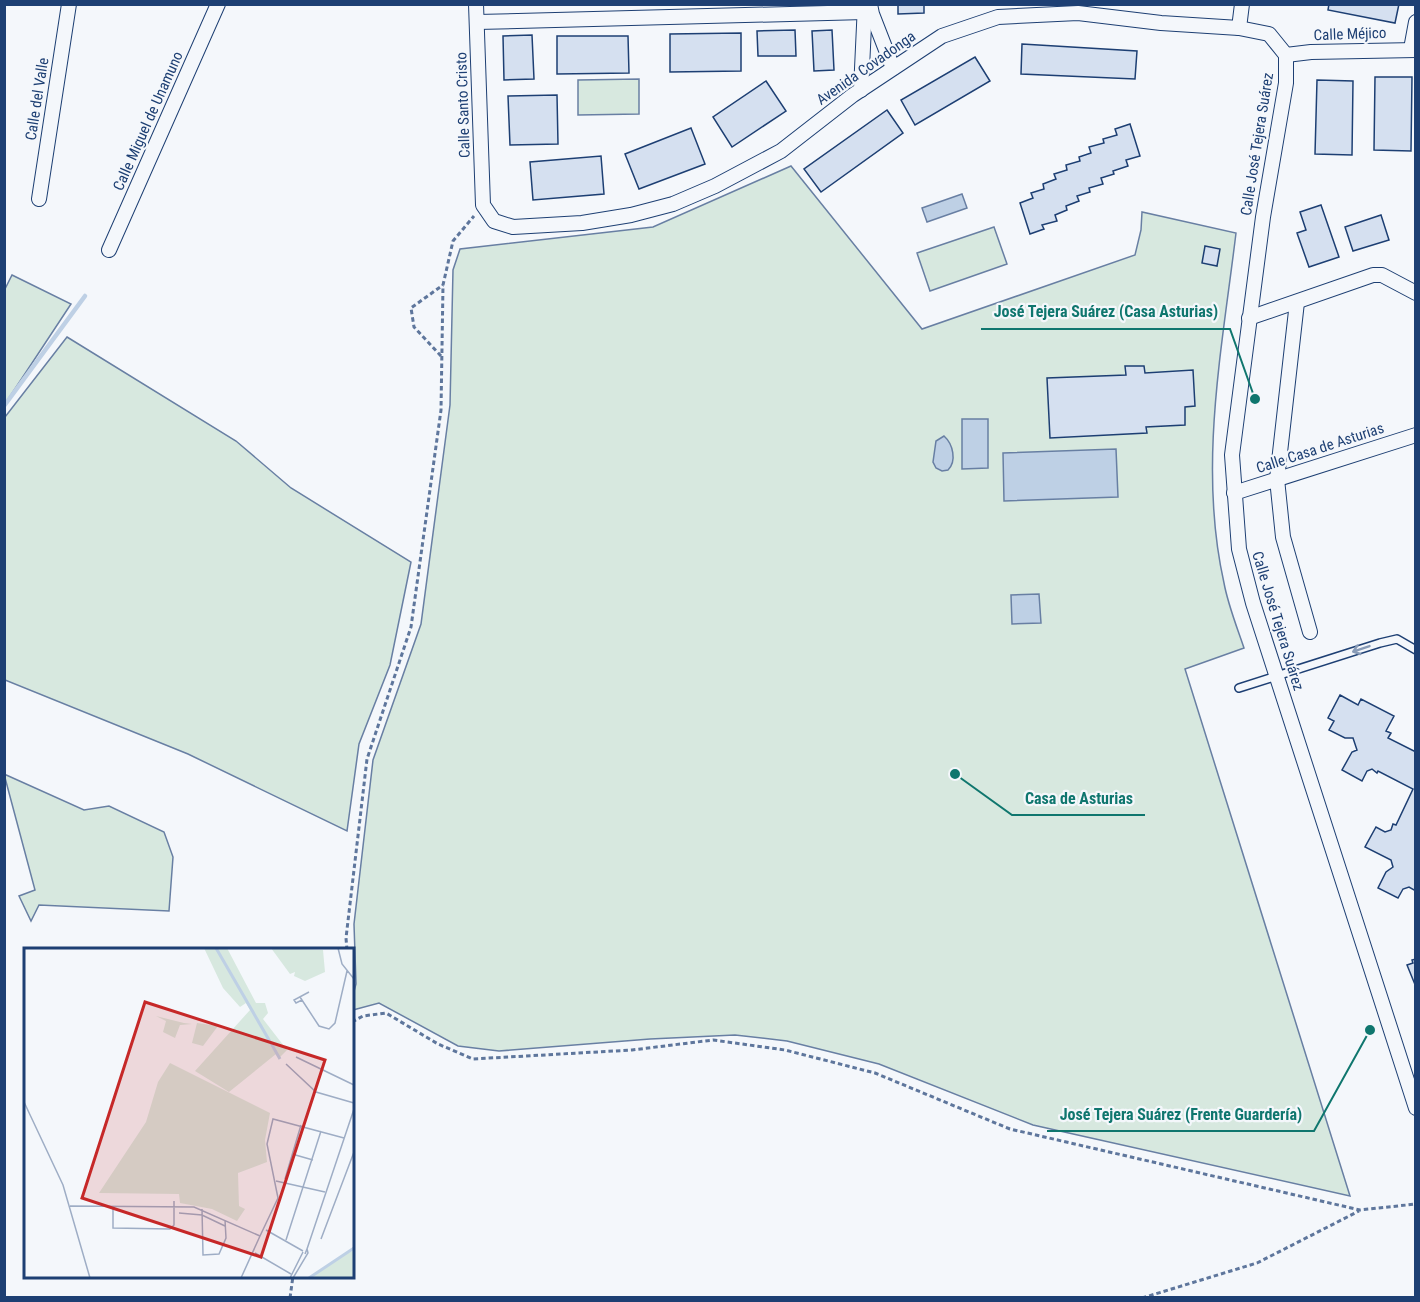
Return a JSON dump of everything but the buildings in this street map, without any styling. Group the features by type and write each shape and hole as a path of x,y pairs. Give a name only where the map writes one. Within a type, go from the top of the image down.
{"street":[{"name":"Calle del Valle","path":"39,199 69,4"},
{"name":"Calle Miguel de Unamuno","path":"109,250 218,4"},
{"name":"Calle Santo Cristo","path":"476,4 483,205"},
{"path":"1239,28 1242,4"},
{"path":"477,22 681,10 867,7"},
{"path":"867,7 872,14 893,68"},
{"path":"861,90 867,7"},
{"name":"Avenida Covadonga","path":"483,205 494,221 513,227 582,224 673,204 715,186 781,151 861,90 942,36 998,17 1078,13 1161,23 1239,28 1269,34 1286,55"},
{"path":"1413,50 1416,22"},
{"name":"Calle Méjico","path":"1286,55 1311,52 1413,50"},
{"name":"Calle José Tejera Suárez","path":"1286,55 1286,82 1263,217 1232,454 1239,549 1253,603 1277,677 1411,1078 1416,1108"},
{"path":"1249,318 1373,275 1382,275 1416,293"},
{"name":"Calle José Tejera Suárez","path":"1297,302 1277,479 1283,537 1310,632"},
{"name":"Calle Casa de Asturias","path":"1234,493 1416,435"}],"lane":[{"path":"1239,688 1397,639 1416,650"}],"path":[{"path":"347,948 346,938 367,759 411,627 441,410 443,285 453,241 483,205"},
{"path":"442,358 414,327 411,308 443,285"},
{"path":"354,1021 363,1016 386,1013 438,1044 473,1059 632,1050 713,1040 785,1050 875,1073 1010,1129 1360,1210 1416,1204"},
{"path":"1142,1298 1257,1263 1360,1210"},
{"path":"290,1298 293,1278"}],"shaded area":[{"path":"639,79 639,114 578,115 578,80"},
{"path":"791,166 922,329 1135,255 1141,230 1142,212 1236,233 1215,408 1213,496 1216,539 1224,583 1244,648 1185,669 1350,1196 1033,1125 879,1064 787,1041 735,1035 499,1051 458,1046 379,1003 354,1010 356,984 354,924 373,760 421,624 450,405 453,270 460,249 653,227"},
{"path":"994,227 1007,264 930,291 917,253"},
{"path":"12,275 71,304 5,404 5,289"},
{"path":"67,337 236,441 291,488 411,562 390,665 359,744 347,831 188,754 5,680 5,417"},
{"path":"4,774 84,810 109,806 164,832 173,857 169,911 39,905 31,921 19,896 35,890"}],"water":[{"path":"962,194 967,208 927,222 922,208"},
{"path":"962,419 988,419 988,468 962,469"},
{"path":"944,436 952,448 953,457 948,470 942,471 936,468 933,462 936,441"},
{"path":"1116,449 1118,497 1004,501 1003,453"},
{"path":"1039,594 1041,623 1012,624 1011,595"}],"waterway":[{"path":"4,406 85,296"}],"place":[{"name":"José Tejera Suárez (Casa Asturias)","path":"1255,399"},
{"name":"Casa de Asturias","path":"955,774"},
{"name":"José Tejera Suárez (Frente Guardería)","path":"1370,1030"}]}
